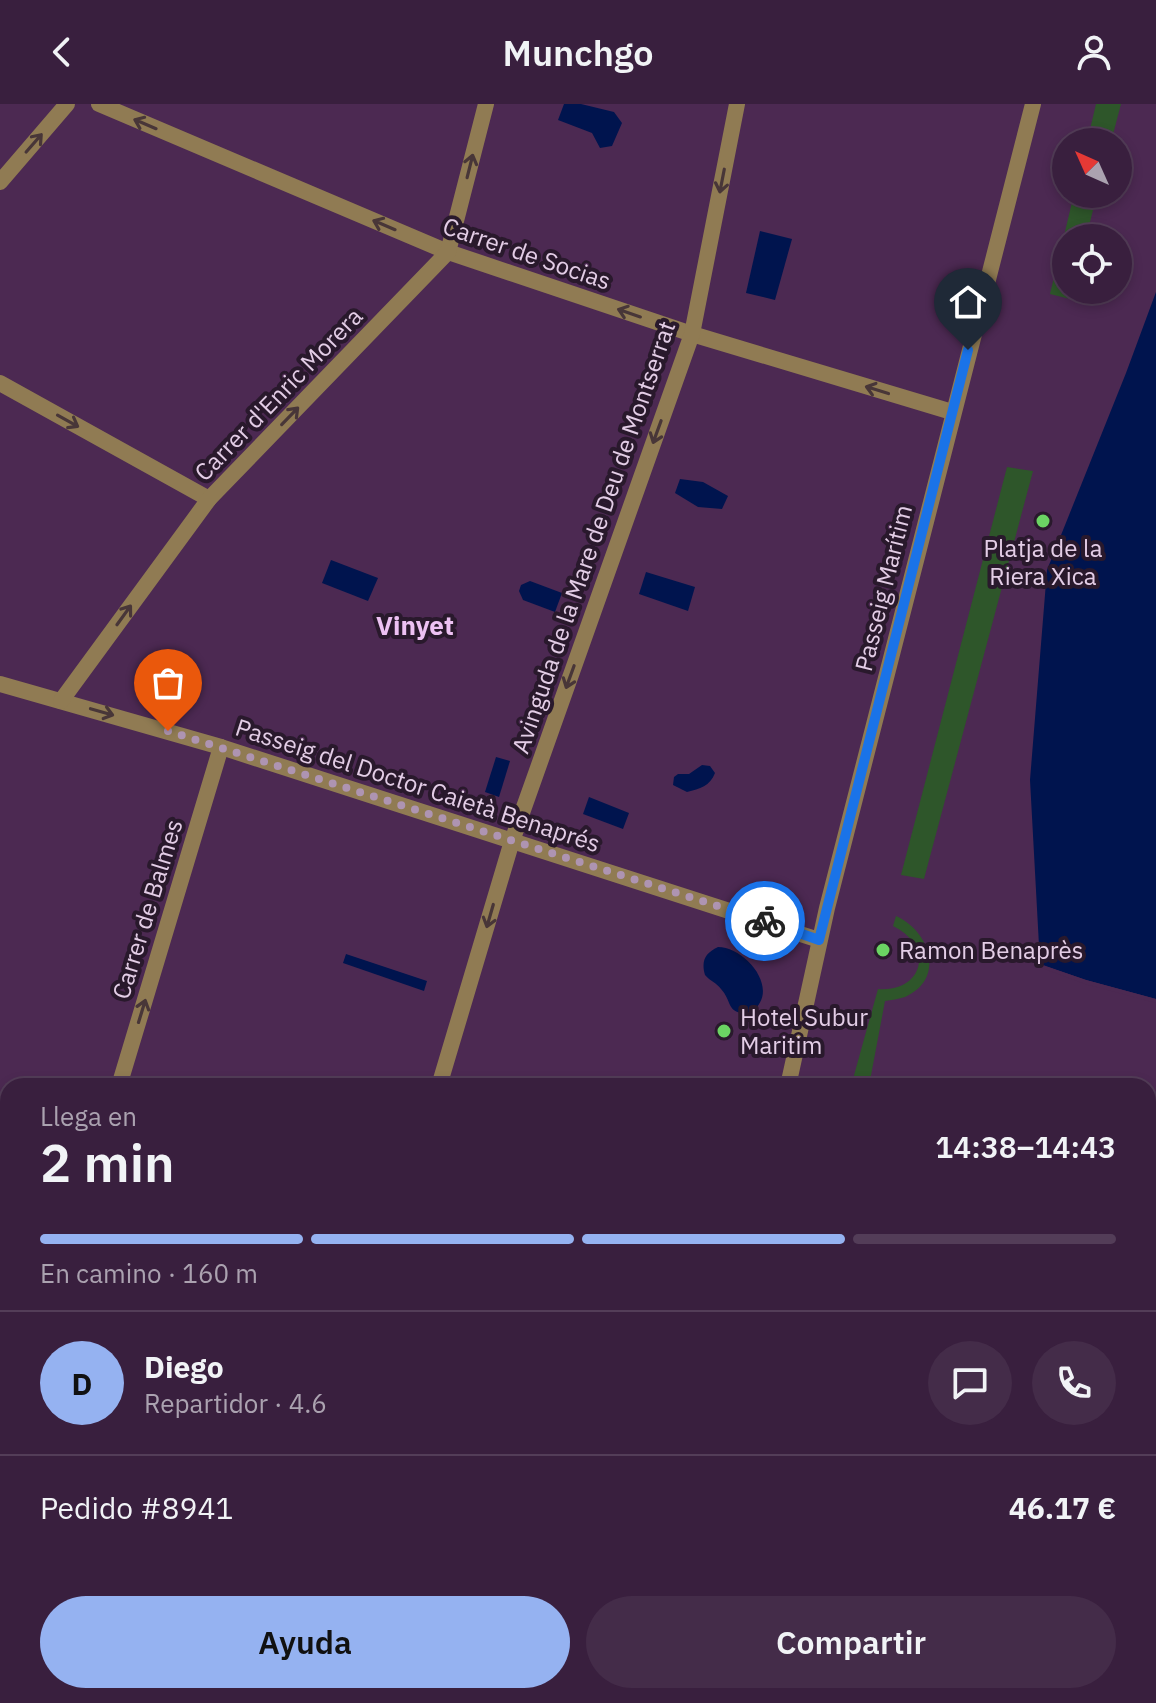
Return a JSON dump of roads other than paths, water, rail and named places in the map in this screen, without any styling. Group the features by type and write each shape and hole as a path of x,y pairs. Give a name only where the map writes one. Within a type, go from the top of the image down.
{"street":[{"path":"0,182 67,104"},
{"name":"Carrer de Socias","path":"99,104 448,252 692,334 952,412"},
{"name":"Carrer d'Enric Morera","path":"61,701 209,499 448,252 486,104"},
{"name":"Avinguda de la Mare de Deu de Montserrat","path":"441,1078 512,841 692,334 737,104"},
{"name":"Passeig Marítim","path":"790,1078 819,940 1033,104"},
{"path":"0,383 209,499"},
{"name":"Passeig del Doctor Caietà Benaprés","path":"0,684 221,747 819,940"},
{"name":"Carrer de Balmes","path":"121,1078 221,747"}],"place":[{"name":"Platja de la Riera Xica","path":"1043,521"},
{"name":"Ramon Benaprès","path":"883,950"},
{"name":"Hotel Subur Maritim","path":"724,1031"}],"district":[{"name":"Vinyet","path":"415,625"}]}
